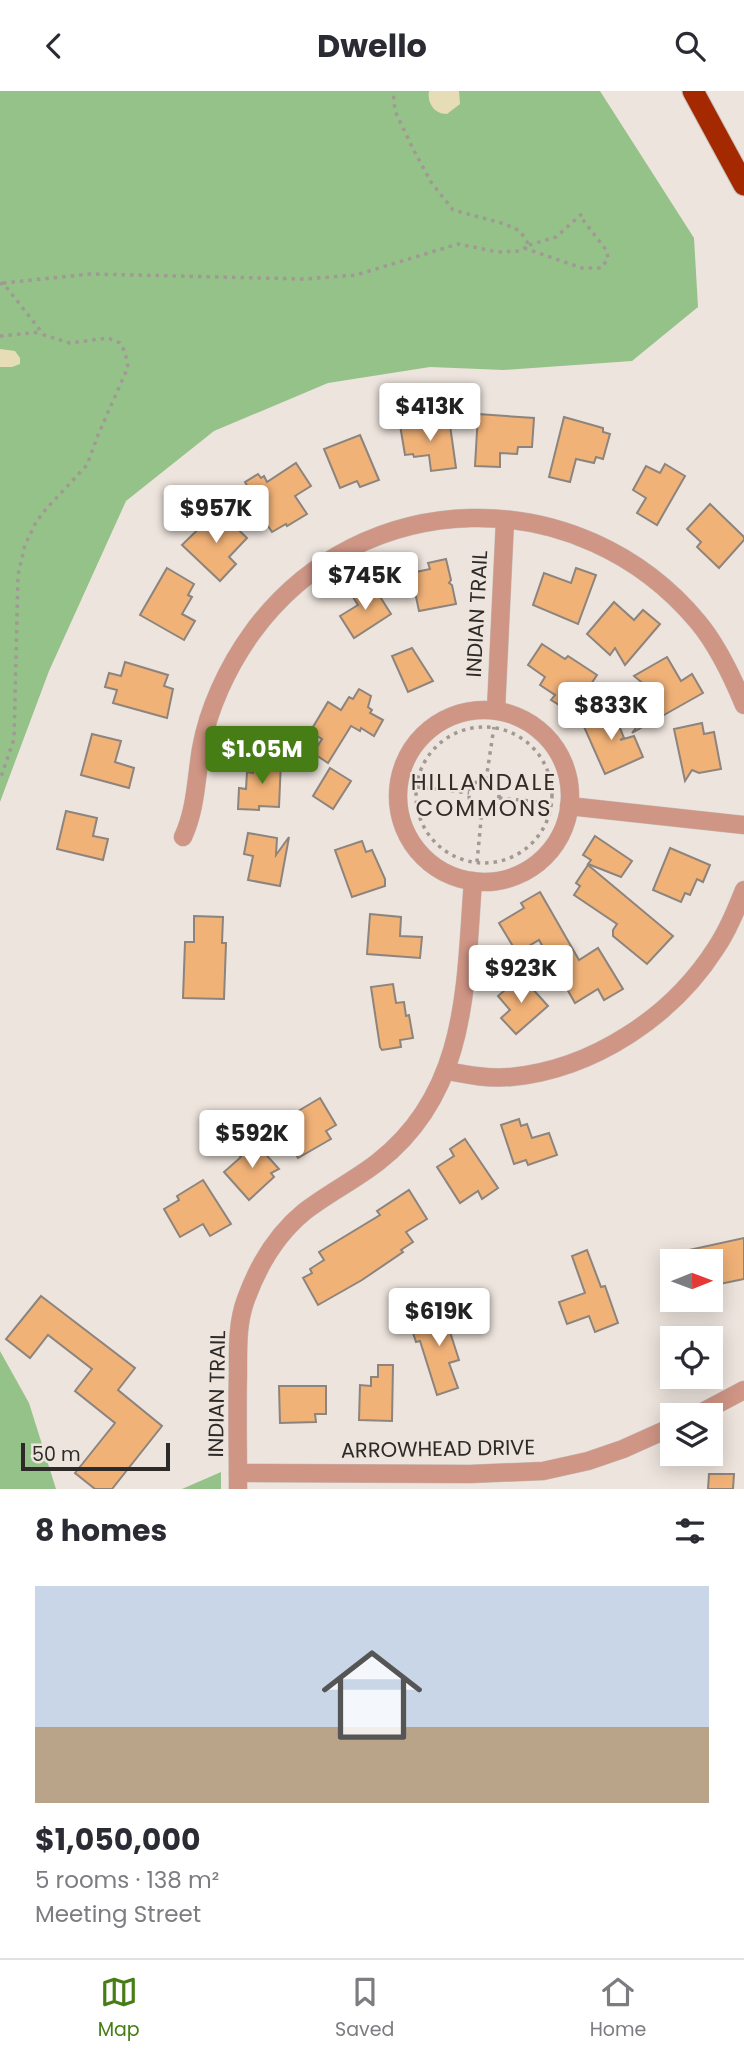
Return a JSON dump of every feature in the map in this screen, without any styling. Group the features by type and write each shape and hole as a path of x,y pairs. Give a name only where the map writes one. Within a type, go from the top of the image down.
{"highway":[{"path":"692,91 744,185"}],"street":[{"path":"184,837 190,822 202,746 215,704 231,666 252,634 281,597 314,568 345,549 378,534 413,524 460,519 505,520 553,527 597,544 636,565 666,589 697,621 716,646 744,705"},
{"name":"INDIAN TRAIL","path":"495,719 505,520"},
{"path":"476,710 495,719 514,715 546,736 565,769 569,806 565,825 556,843 529,869 499,880 473,881 454,877 422,856 410,840 400,813 399,785 403,766 412,748 432,728 458,714 476,710"},
{"path":"569,806 744,825"},
{"name":"INDIAN TRAIL","path":"238,1481 239,1332 245,1302 265,1257 275,1242 304,1212 379,1161 400,1142 420,1117 447,1071 464,993 473,881"},
{"path":"447,1071 486,1077 511,1077 561,1067 613,1045 660,1011 688,983 716,949 744,890"},
{"path":"720,1403 744,1390"},
{"name":"ARROWHEAD DRIVE","path":"238,1481 543,1471 588,1461 660,1432"}],"path":[{"path":"393,91 395,111 413,149 431,183 453,210 505,224 520,231 527,247 582,268 601,268 608,259 607,251 580,216"},
{"path":"2,284 92,274 305,279 356,275 458,244 498,251 520,251 556,237 584,211"},
{"path":"0,780 14,739 19,575 25,545 46,509 87,465 128,367 120,343 108,338 70,343 41,332 2,284"},
{"path":"0,336 41,332"},
{"path":"486,781 495,719"},
{"path":"495,719 534,749 547,769 552,790 550,812 541,832 526,848 507,859 486,863 464,860 445,851 429,835 419,816 415,795 420,771 431,751 449,736 495,719"},
{"path":"486,781 497,787 499,798 495,806 482,810 473,806 469,793 474,784 486,781"},
{"path":"417,787 469,793"},
{"path":"499,798 551,803"},
{"path":"477,862 482,810"}],"green space":[{"path":"0,91 600,91 694,238 698,307 632,361 504,370 430,367 328,383 214,431 126,501 49,671 0,802"},
{"path":"0,1351 29,1403 56,1489 0,1489"},
{"path":"221,1472 221,1489 182,1489"}],"sand":[{"path":"429,91 459,91 460,104 447,114 438,112 430,104"},
{"path":"0,349 15,351 20,358 20,364 0,367"}],"building":[{"path":"478,414 534,418 532,447 518,447 517,454 500,453 500,467 475,466"},
{"path":"564,417 603,428 603,432 610,434 603,459 596,457 594,463 576,459 570,482 549,477"},
{"path":"449,418 456,468 431,471 429,455 405,455 400,425"},
{"path":"360,435 379,480 360,487 357,481 340,488 324,449"},
{"path":"296,463 311,486 295,496 307,514 272,532 244,490 248,487 245,482 258,474 261,478 264,476 267,482"},
{"path":"665,464 685,476 657,525 637,513 646,498 633,490 646,466 660,473"},
{"path":"710,504 744,537 719,568 697,547 701,542 687,529"},
{"path":"218,510 247,538 229,557 236,564 220,581 182,545"},
{"path":"446,559 451,580 449,583 452,585 456,604 419,611 411,573 430,569 428,563"},
{"path":"167,568 194,584 188,595 192,597 182,614 195,621 184,640 140,615"},
{"path":"576,568 596,575 578,624 533,605 544,573 571,583"},
{"path":"372,584 391,614 354,638 340,616 358,605 353,597"},
{"path":"614,602 634,620 643,610 660,624 625,665 615,648 610,655 587,634"},
{"path":"542,644 565,659 568,656 597,675 572,713 551,700 555,695 540,685 545,677 528,665"},
{"path":"412,648 433,681 408,692 392,656"},
{"path":"667,657 681,681 692,674 703,693 632,733 659,697 634,676"},
{"path":"125,662 168,675 164,686 173,689 167,718 113,703 117,690 105,687 109,673 121,676"},
{"path":"359,689 371,696 368,707 372,710 370,713 383,720 374,736 361,728 360,731 351,726 328,763 313,753 322,739 310,732 328,702 341,710 349,697 353,699"},
{"path":"608,710 611,718 615,716 624,738 620,740 634,736 643,757 605,774 581,720"},
{"path":"702,723 704,734 714,732 721,769 699,773 692,770 685,781 674,729"},
{"path":"92,734 121,741 115,762 134,768 129,788 81,775"},
{"path":"253,760 281,761 279,807 238,809 239,788 246,789 247,772 253,773"},
{"path":"330,768 351,781 333,809 313,796"},
{"path":"66,811 97,818 93,836 108,839 103,860 57,849"},
{"path":"248,833 277,838 276,855 289,837 280,886 248,880 253,856 244,854"},
{"path":"595,836 632,861 621,877 588,864 591,860 583,855"},
{"path":"362,841 366,852 372,850 385,879 385,886 352,897 335,850"},
{"path":"670,848 710,865 703,882 697,879 690,895 685,893 681,902 653,890"},
{"path":"588,865 673,936 647,964 613,936 617,924 574,895 580,886 576,883"},
{"path":"540,892 579,960 598,948 623,989 604,1000 598,989 575,1003 539,940 517,953 499,923 524,908 521,903"},
{"path":"370,914 401,917 400,936 422,937 420,958 367,954"},
{"path":"194,916 223,917 222,943 226,943 224,999 183,998 185,942 194,942"},
{"path":"521,976 548,1006 516,1034 501,1018 510,1010 498,996"},
{"path":"393,984 396,1003 404,1002 406,1016 409,1015 413,1038 400,1040 401,1047 382,1050 371,987"},
{"path":"320,1098 336,1125 326,1131 331,1139 298,1158 278,1123"},
{"path":"519,1119 521,1126 527,1124 532,1138 549,1133 557,1155 528,1165 526,1160 514,1164 501,1125"},
{"path":"252,1139 279,1169 271,1173 274,1177 249,1200 224,1172 241,1157 237,1153"},
{"path":"465,1139 498,1188 482,1199 478,1191 460,1203 437,1167 454,1156 450,1149"},
{"path":"203,1180 231,1224 210,1236 203,1224 180,1237 164,1209 179,1200 177,1196"},
{"path":"409,1190 427,1219 406,1232 413,1242 362,1280 318,1305 303,1278 312,1273 310,1269 324,1260 319,1252 380,1215 377,1211"},
{"path":"744,1238 744,1279 723,1283 723,1249 694,1249"},
{"path":"587,1250 601,1287 605,1286 618,1323 595,1332 589,1316 567,1324 559,1302 585,1293 572,1256"},
{"path":"41,1296 135,1368 118,1390 162,1426 112,1489 95,1489 75,1473 115,1423 75,1391 92,1369 48,1335 30,1358 6,1339"},
{"path":"454,1310 460,1329 450,1332 459,1360 449,1363 458,1388 437,1395 420,1341 416,1342 410,1324"},
{"path":"378,1365 393,1365 392,1421 359,1420 360,1385 371,1386 371,1377 378,1377"},
{"path":"279,1386 326,1386 326,1414 315,1414 316,1422 280,1423"},
{"path":"709,1474 734,1474 733,1489 708,1489"}],"district":[{"name":"HILLANDALE COMMONS","path":"484,795"}]}
